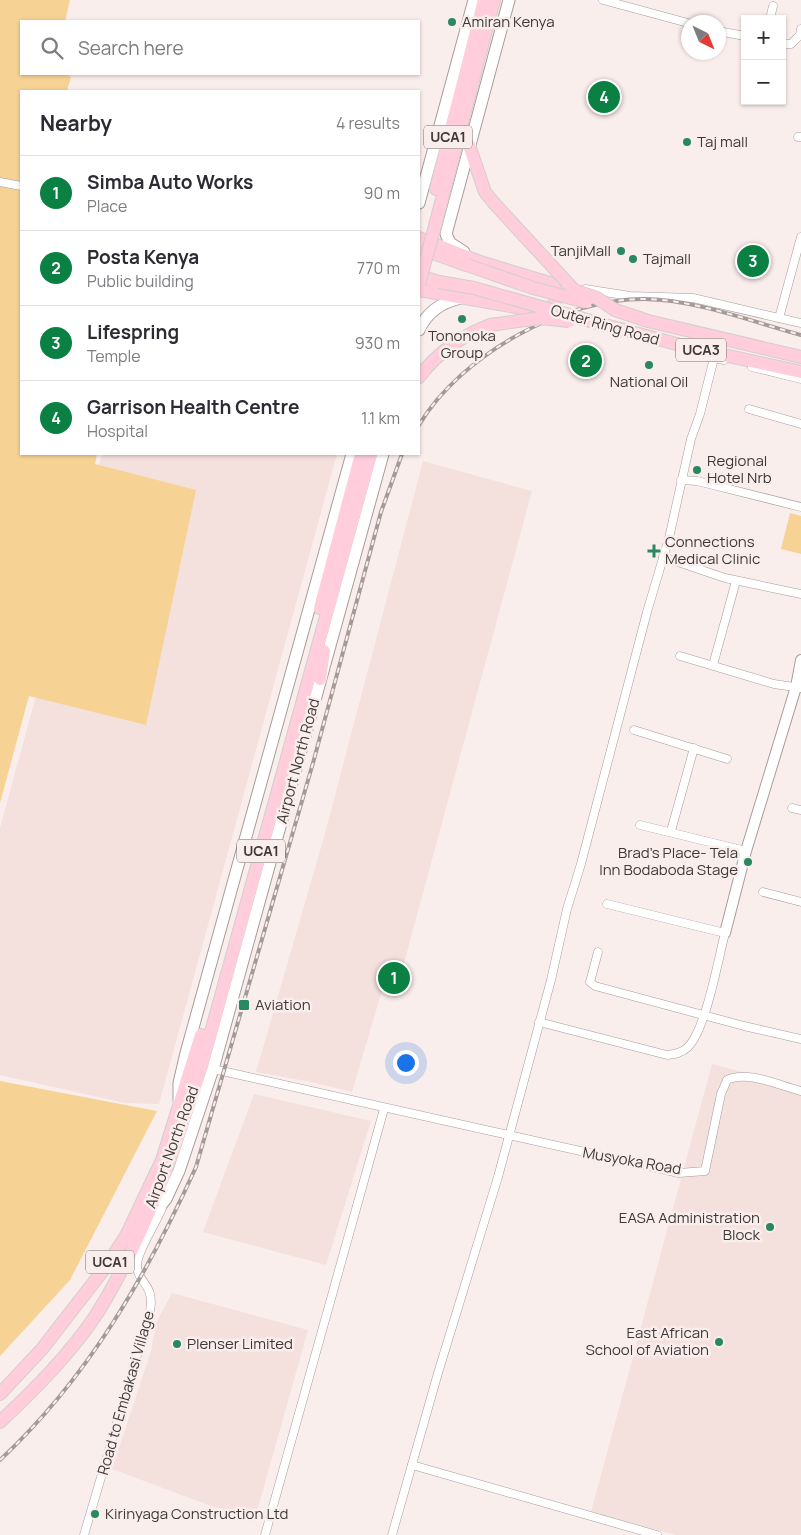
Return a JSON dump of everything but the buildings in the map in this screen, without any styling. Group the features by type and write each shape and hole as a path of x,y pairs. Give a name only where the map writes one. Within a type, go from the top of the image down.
{"main road":[{"name":"UCA1","path":"420,199 474,0"},
{"name":"UCA1","path":"420,280 474,54 484,0"},
{"name":"UCA1","path":"420,249 474,54 494,0"},
{"name":"UCA1","path":"509,0 446,234 450,243 480,262 553,284"},
{"path":"469,145 484,192 574,290 597,298 615,310"},
{"path":"420,238 480,262"},
{"name":"Outer Ring Road","path":"420,248 525,285 648,321 801,357"},
{"name":"Outer Ring Road","path":"420,276 439,282 474,288 697,349 801,372"},
{"path":"420,290 544,312 552,308 556,302 556,291 553,284"},
{"path":"420,328 425,318 434,310 445,303 461,298"},
{"path":"420,376 445,348 490,325 540,318 601,324"},
{"name":"Airport North Road","path":"139,1231 166,1199 178,1171 213,1069 383,455"},
{"name":"Airport North Road","path":"0,1422 22,1402 86,1328 113,1284 139,1231 178,1141 200,1070 334,589 362,458"},
{"name":"Airport North Road","path":"0,1394 42,1349 108,1264 127,1234 162,1160 210,1002 362,458"},
{"path":"320,679 331,621 334,589"},
{"path":"68,1316 86,1328"}],"street":[{"path":"602,0 681,21"},
{"path":"771,15 773,6"},
{"path":"726,32 741,35"},
{"path":"786,44 791,44 800,33"},
{"path":"0,182 20,186"},
{"path":"779,318 801,237"},
{"path":"553,284 630,296 693,298 801,323"},
{"path":"392,1535 508,1137 567,909 581,864 675,512 681,480 714,358 801,379"},
{"path":"749,409 801,424"},
{"path":"681,480 697,482 801,507"},
{"path":"663,557 736,580 801,594"},
{"path":"713,664 736,580"},
{"path":"680,656 713,664 789,688 798,688"},
{"path":"539,1022 667,1055 675,1054 688,1047 704,1015 746,851 798,688 801,660"},
{"path":"634,730 727,758"},
{"path":"671,831 694,748"},
{"path":"792,808 801,810"},
{"path":"640,825 671,831 746,851"},
{"path":"763,892 801,902"},
{"path":"608,904 725,933"},
{"path":"598,952 590,980 591,984 801,1039"},
{"path":"213,1069 508,1137"},
{"name":"Musyoka Road","path":"508,1137 679,1173 705,1171 721,1094 728,1080 735,1076 749,1077 801,1091"},
{"path":"266,1535 384,1109"},
{"name":"Road to Embakasi Village","path":"84,1535 150,1311 152,1299 150,1289 141,1278 137,1263 166,1199"},
{"path":"412,1465 657,1535"}],"shaded area":[{"path":"0,0 70,0 65,20 20,20 20,75 68,75 71,77 67,90 20,90 20,455 97,455 95,464 196,490 146,725 29,696 0,803"},
{"path":"102,455 337,455 159,1104 125,1103 0,1075 0,828"},
{"path":"423,461 532,491 404,963 391,960 352,1092 256,1072 324,837"},
{"path":"790,513 801,516 801,554 781,549"},
{"name":"East African School of Aviation","path":"712,1064 801,1088 801,1535 676,1535 591,1512"},
{"path":"0,1081 157,1111 70,1280 0,1356"},
{"path":"254,1094 371,1121 326,1265 203,1232"},
{"path":"172,1293 308,1330 254,1522 112,1469 151,1351 156,1323"}],"railway":[{"path":"420,424 437,399 487,354 517,335 581,308 614,301 665,300 724,312 801,335"},
{"path":"0,1460 61,1395 113,1323 157,1247 196,1167 313,763 381,512 402,455"}],"place":[{"name":"Amiran Kenya","path":"452,22"},
{"name":"Garrison Health Centre","path":"604,97"},
{"name":"Taj mall","path":"687,142"},
{"name":"TanjiMall","path":"621,251"},
{"name":"Tajmall","path":"633,259"},
{"name":"Lifespring","path":"753,261"},
{"name":"Tononoka Group","path":"462,319"},
{"name":"Posta Kenya","path":"586,361"},
{"name":"National Oil","path":"649,365"},
{"name":"Regional Hotel Nrb","path":"697,470"},
{"name":"Connections Medical Clinic","path":"654,551"},
{"name":"Brad's Place- Tela Inn Bodaboda Stage","path":"748,862"},
{"name":"Simba Auto Works","path":"394,978"},
{"name":"Aviation","path":"244,1005"},
{"name":"EASA Administration Block","path":"770,1227"},
{"name":"East African School of Aviation","path":"719,1342"},
{"name":"Plenser Limited","path":"177,1344"},
{"name":"Kirinyaga Construction Ltd","path":"95,1514"}]}
